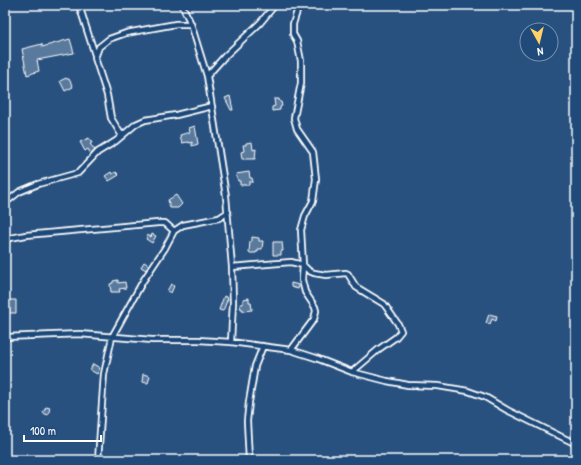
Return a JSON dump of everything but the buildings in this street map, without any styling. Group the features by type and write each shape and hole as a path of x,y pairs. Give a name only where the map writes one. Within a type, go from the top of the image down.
{"street":[{"path":"80,5 107,94 111,118 122,136"},
{"path":"182,5 191,24 208,76 228,212 234,302 231,342"},
{"path":"208,76 224,57 260,23 275,5"},
{"path":"291,350 314,319 316,311 302,285 303,265 301,230 305,216 312,201 316,179 313,152 297,129 294,118 301,83 300,55 297,41 293,34 293,24 300,5"},
{"path":"95,57 99,47 103,43 118,35 160,26 191,24"},
{"path":"5,202 19,192 32,186 78,173 98,152 122,136 136,124 145,120 176,115 212,106"},
{"path":"98,460 104,374 112,337 143,281 165,248 174,231 183,225 219,218 228,212"},
{"path":"5,239 26,235 158,223 165,223 174,231"},
{"path":"232,266 285,262 303,265 309,271 314,273 326,275 346,273 356,287 384,304 401,331 352,372"},
{"path":"5,337 80,334 162,340 231,342 291,350 352,372 408,385 438,386 468,391 485,397 507,410 576,444"},
{"path":"249,460 247,421 248,402 255,366 263,346"}]}
